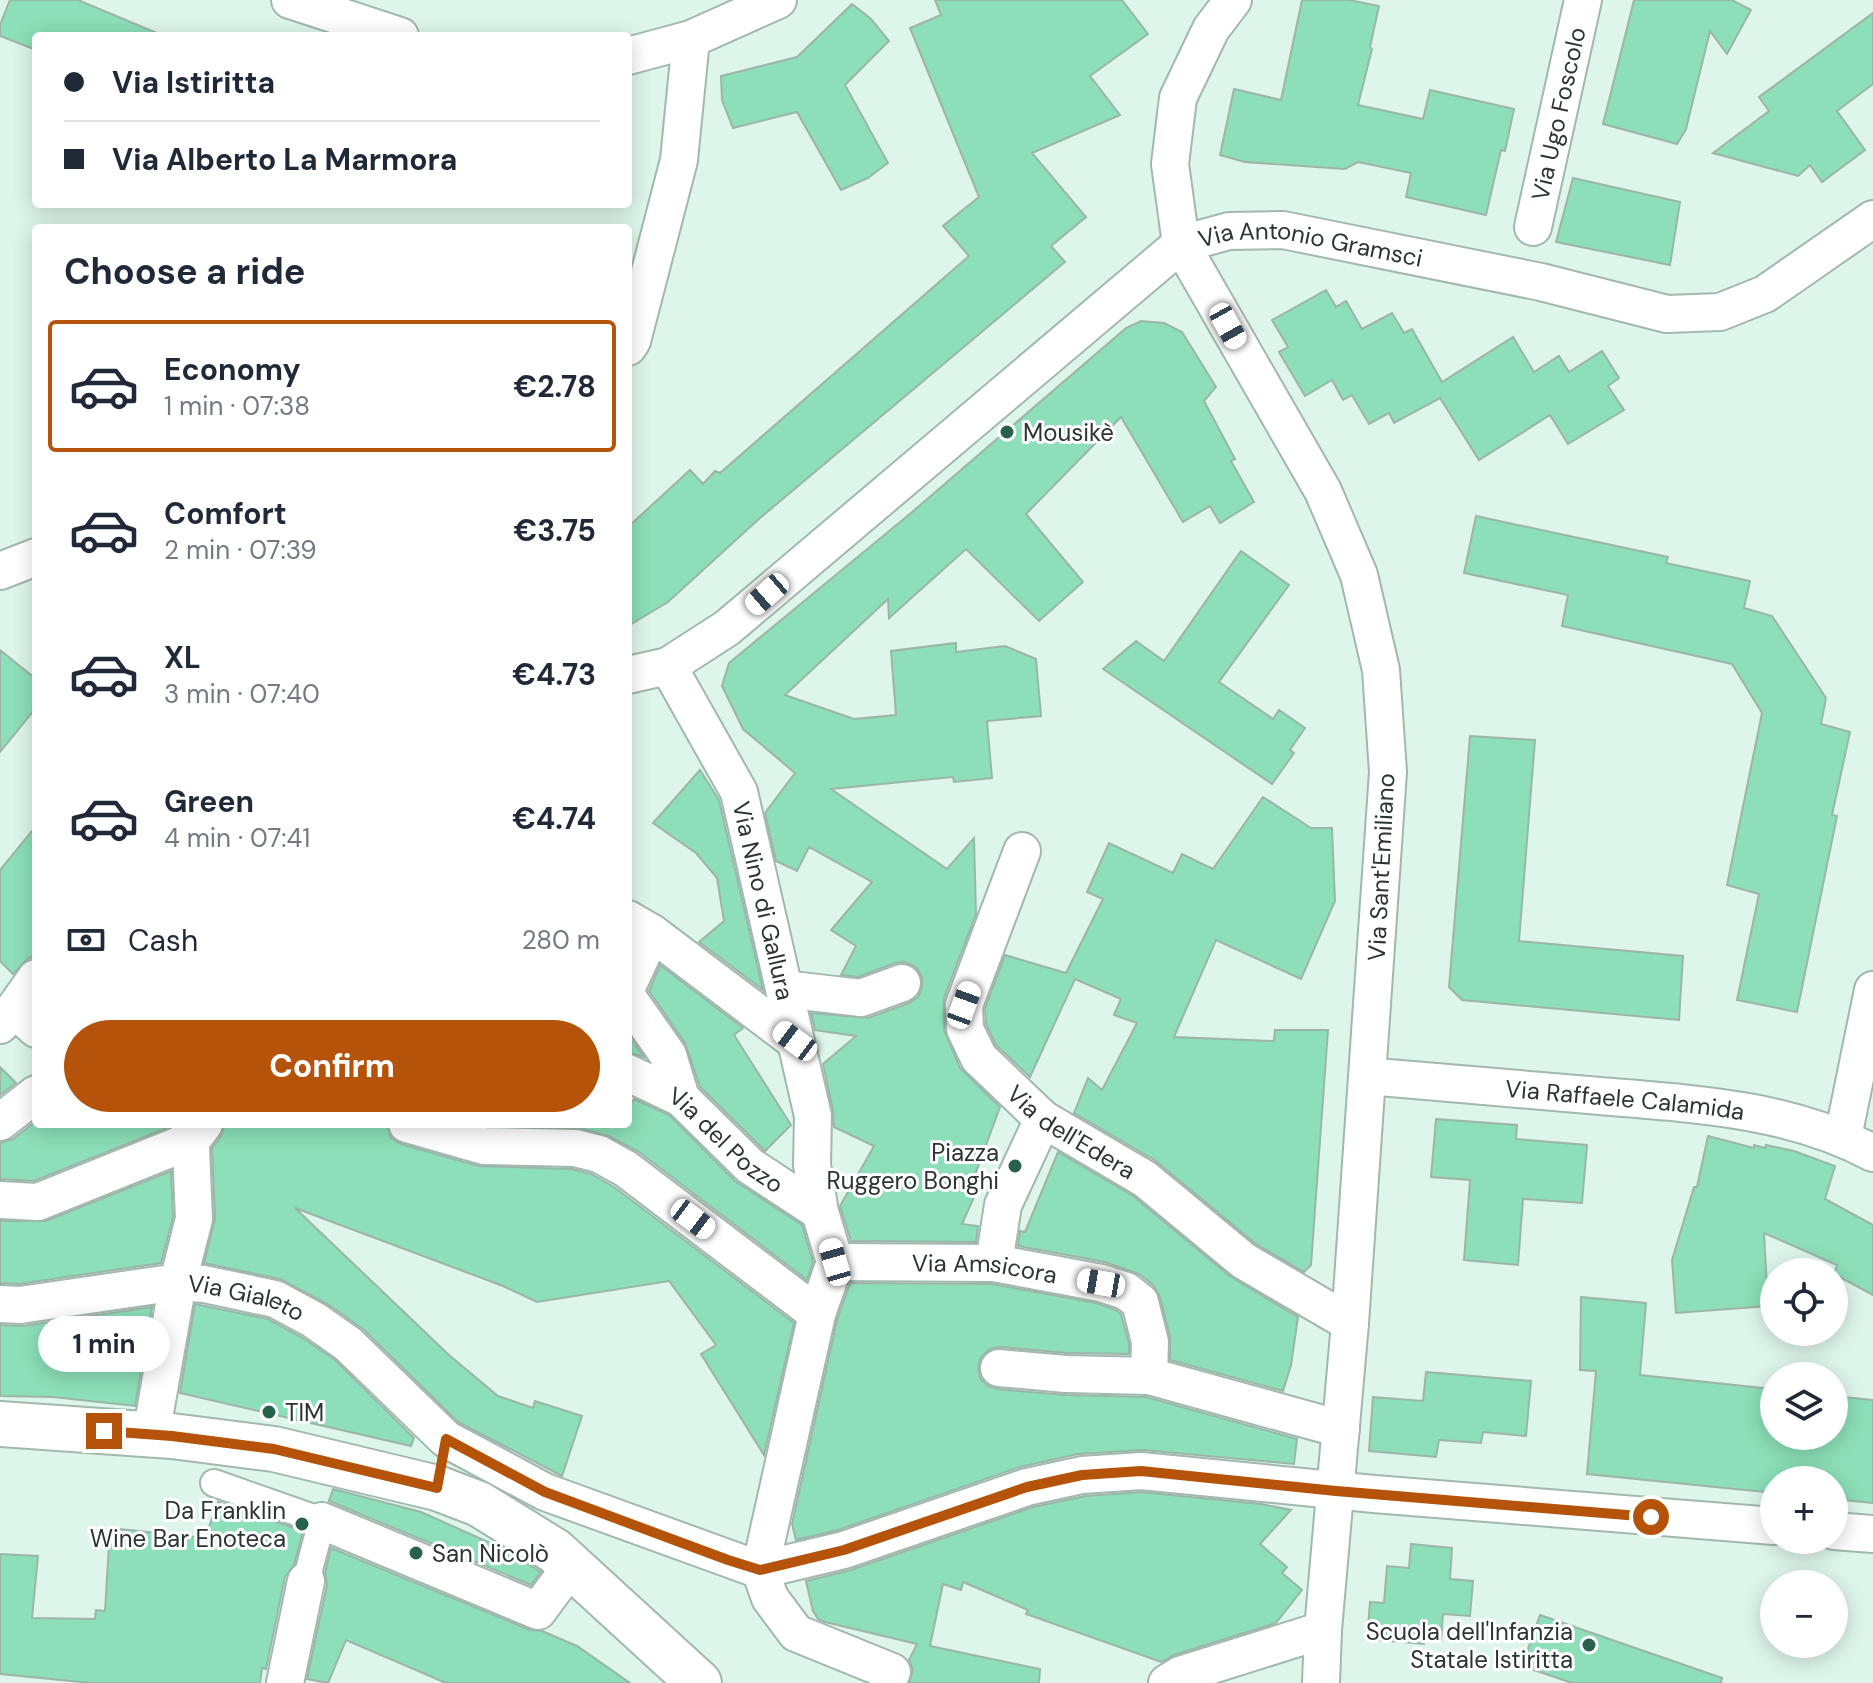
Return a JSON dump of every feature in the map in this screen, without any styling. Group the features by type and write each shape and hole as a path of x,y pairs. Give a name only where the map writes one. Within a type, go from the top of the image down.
{"street":[{"path":"290,0 388,32"},
{"path":"632,55 691,39 778,0"},
{"name":"Via Sant'Emiliano","path":"1233,0 1211,29 1178,98 1170,164 1181,244 1323,491 1359,575 1381,670 1388,772 1350,1323 1321,1683"},
{"name":"Via Ugo Foscolo","path":"1533,227 1583,0"},
{"path":"632,341 679,160 691,39"},
{"name":"Via Antonio Gramsci","path":"632,674 668,666 727,628 1181,244 1229,231 1283,230 1541,282 1667,314 1680,314 1720,312 1765,294 1873,219"},
{"path":"0,571 32,559"},
{"name":"Via Nino di Gallura","path":"668,666 739,792 813,1116 812,1165 820,1212 835,1262"},
{"name":"Via dell'Edera","path":"1022,851 964,1005 965,1029 979,1058 1043,1119 1145,1179 1244,1261 1350,1323"},
{"path":"632,965 640,926 795,1041"},
{"path":"784,989 861,998 902,983"},
{"path":"17,1021 32,987"},
{"path":"1858,1145 1873,990"},
{"path":"632,1004 668,1055 681,1098"},
{"name":"Via del Pozzo","path":"632,1075 681,1098 750,1166 820,1212"},
{"name":"Via Raffaele Calamida","path":"1368,1076 1719,1106 1798,1122 1858,1145"},
{"path":"0,1122 32,1097"},
{"path":"994,1263 1003,1205 1043,1119"},
{"path":"421,1128 484,1146 575,1148 599,1154 637,1177 817,1314"},
{"path":"0,1200 38,1202 195,1129 194,1219 178,1282 151,1435"},
{"path":"835,1262 817,1314 760,1570 770,1598 796,1633 892,1672"},
{"name":"Via Amsicora","path":"835,1262 994,1263 1101,1283 1126,1291 1140,1302 1150,1342 1149,1376"},
{"name":"Via Gialeto","path":"0,1304 20,1305 178,1282 204,1284 275,1299 314,1320 348,1344 446,1439 545,1492 760,1570"},
{"path":"999,1368 1066,1374 1149,1376 1341,1429"},
{"path":"0,1424 151,1435 274,1449 437,1488 479,1504 555,1551 699,1683"},
{"path":"437,1488 446,1439"},
{"path":"760,1570 844,1550 1027,1487 1082,1475 1141,1471 1336,1491 1760,1525"},
{"path":"214,1483 322,1521 538,1611 571,1566"},
{"path":"285,1683 322,1521"},
{"path":"1848,1532 1873,1534"},
{"path":"1167,1683 1180,1675 1323,1630"}],"building":[{"path":"10,0 78,0 154,32 32,32 32,48 0,36 0,25"},
{"path":"935,0 1122,0 1148,34 1090,76 1120,115 1032,153 1086,217 1051,246 1065,262 760,518 668,602 632,624 632,523 690,470 703,484 715,471 720,473 969,256 943,226 979,197 910,28 941,15"},
{"path":"1302,0 1349,0 1379,6 1358,105 1423,119 1430,90 1514,109 1486,215 1406,197 1411,173 1358,162 1345,169 1245,162 1220,155 1234,89 1281,100"},
{"path":"1634,0 1732,0 1751,10 1727,54 1710,31 1686,129 1677,144 1603,124"},
{"path":"852,4 871,19 889,41 845,85 888,163 868,178 841,190 797,112 733,128 722,100 721,76 797,57"},
{"path":"1873,13 1873,84 1837,111 1865,150 1822,182 1810,165 1798,176 1713,153 1769,111 1759,97"},
{"path":"1573,178 1680,202 1670,265 1556,242"},
{"path":"1326,290 1336,307 1346,301 1362,329 1392,313 1404,333 1412,329 1442,382 1513,337 1534,372 1559,356 1569,372 1602,351 1619,378 1608,386 1624,410 1568,444 1550,415 1479,460 1440,398 1394,423 1389,413 1369,424 1352,395 1343,400 1332,380 1305,396 1279,352 1288,347 1272,320"},
{"path":"1141,321 1164,323 1182,332 1216,387 1204,401 1235,459 1231,461 1254,502 1220,523 1210,506 1183,522 1121,417 1026,514 1083,582 1039,621 966,549 889,618 888,599 785,695 854,719 896,715 891,651 956,643 956,652 1005,646 1036,659 1041,716 987,721 992,778 954,782 953,777 831,789 947,869 974,838 976,914 944,998 944,1030 960,1068 1000,1107 968,1194 975,1195 962,1224 978,1226 976,1242 851,1241 840,1206 874,1146 834,1127 823,1064 856,1036 815,1030 811,1013 868,1018 918,997 922,977 916,967 905,962 858,977 841,975 856,946 831,930 872,882 809,847 797,871 776,861 765,813 795,773 743,729 722,686 729,663 911,513 1126,328"},
{"path":"1476,516 1668,557 1666,563 1750,581 1744,608 1772,616 1826,698 1821,724 1850,732 1832,815 1837,816 1797,1012 1737,1000 1759,894 1727,885 1762,713 1732,664 1562,626 1568,595 1464,573"},
{"path":"1241,551 1289,585 1219,682 1273,719 1279,710 1305,728 1290,750 1294,753 1272,784 1103,669 1136,641 1164,661"},
{"path":"0,650 32,676 32,713 0,752"},
{"path":"1470,736 1535,740 1519,941 1683,956 1679,1020 1462,1000 1449,987"},
{"path":"700,770 719,800 763,990 699,942 724,921 717,878 696,853 653,823"},
{"path":"1263,797 1311,828 1332,828 1335,901 1301,979 1216,940 1174,1037 1274,1041 1275,1030 1328,1030 1311,1265 1304,1272 1256,1244 1156,1161 1074,1113 1088,1078 1102,1090 1137,1023 1114,1015 1121,999 1075,979 1030,1077 996,1045 986,1024 985,1008 1005,955 1066,973 1103,899 1087,892 1109,843 1173,873 1182,854 1213,869"},
{"path":"32,831 32,957 13,974 0,961 0,870"},
{"path":"660,965 743,1028 734,1035 791,1125 765,1151 700,1087 685,1043 649,991"},
{"path":"632,1040 644,1057 632,1053"},
{"path":"0,1067 16,1083 0,1095"},
{"path":"634,1099 669,1115 735,1181 802,1225 813,1262 807,1280 639,1152 609,1136 579,1128 632,1128"},
{"path":"1436,1119 1517,1125 1516,1139 1587,1145 1582,1203 1523,1199 1518,1265 1464,1260 1470,1180 1431,1177"},
{"path":"32,1124 32,1128 166,1128 34,1181 0,1179 0,1143 13,1139"},
{"path":"224,1128 388,1128 391,1138 401,1144 478,1166 572,1169 591,1174 614,1187 794,1323 764,1455 701,1354 716,1345 669,1281 537,1302 503,1286 295,1208 449,1355 498,1396 533,1408 535,1401 582,1416 562,1476 458,1422 363,1329 326,1303 280,1279 204,1263 215,1219 212,1148"},
{"path":"1708,1136 1754,1148 1754,1145 1765,1148 1766,1145 1794,1151 1835,1166 1825,1199 1873,1225 1873,1295 1848,1282 1848,1258 1821,1258 1764,1233 1765,1258 1760,1258 1760,1307 1676,1313 1672,1260 1694,1187 1697,1187"},
{"path":"1058,1152 1133,1196 1231,1277 1298,1317 1291,1365 1283,1391 1170,1360 1170,1337 1160,1297 1153,1285 1139,1274 1105,1262 1018,1246 1020,1231 1025,1232"},
{"path":"171,1171 173,1217 161,1263 19,1284 0,1283 0,1221 46,1221"},
{"path":"850,1283 992,1284 1096,1303 1116,1310 1121,1314 1129,1354 1000,1347 990,1349 981,1357 978,1367 980,1378 997,1389 1146,1397 1297,1439 1294,1464 1143,1450 1078,1454 1020,1467 838,1530 796,1540 792,1524 837,1320"},
{"path":"1581,1297 1646,1303 1640,1375 1760,1388 1760,1450 1848,1450 1848,1397 1873,1400 1873,1503 1848,1500 1848,1466 1760,1466 1760,1492 1587,1474 1596,1371 1580,1370"},
{"path":"195,1304 268,1319 303,1338 335,1360 414,1438 411,1446 180,1393"},
{"path":"152,1307 135,1406 53,1397 0,1396 0,1325 23,1326"},
{"path":"1426,1372 1531,1381 1526,1436 1483,1432 1481,1443 1439,1440 1436,1457 1369,1451 1373,1397 1423,1401"},
{"path":"333,1489 421,1512 506,1550 541,1572 531,1585 329,1501"},
{"path":"1141,1492 1291,1510 1260,1544 1287,1567 1282,1573 1302,1590 1276,1623 1174,1655 1161,1662 1026,1614 1028,1610 963,1582 961,1590 943,1584 930,1646 1040,1669 1039,1683 909,1683 913,1670 909,1660 917,1644 825,1622 818,1619 813,1611 806,1581 851,1570 1033,1507 1085,1496"},
{"path":"218,1502 303,1531 294,1565 285,1577 266,1669 262,1668 260,1683 91,1683 0,1674 0,1554 38,1556 32,1618 95,1619 96,1610 105,1611 110,1528 205,1538"},
{"path":"1411,1544 1452,1548 1450,1579 1473,1581 1470,1616 1443,1614 1441,1640 1425,1638 1424,1644 1367,1639 1370,1602 1384,1603 1387,1566 1409,1568"},
{"path":"331,1548 530,1630 542,1631 577,1646 630,1683 446,1683 346,1640 328,1683 307,1679 327,1585 325,1573"},
{"path":"1540,1615 1722,1678 1721,1683 1572,1683 1522,1666"}],"place":[{"name":"Mousikè","path":"1007,432"},
{"name":"Piazza Ruggero Bonghi","path":"1015,1166"},
{"name":"TIM","path":"269,1412"},
{"name":"Da Franklin Wine Bar Enoteca","path":"302,1524"},
{"name":"San Nicolò","path":"416,1553"},
{"name":"Scuola dell'Infanzia Statale Istiritta","path":"1589,1645"}],"route":[{"path":"104,1431 274,1449 437,1488 446,1439 545,1492 760,1570 844,1550 1027,1487 1082,1475 1141,1471 1336,1491 1651,1517"}]}
